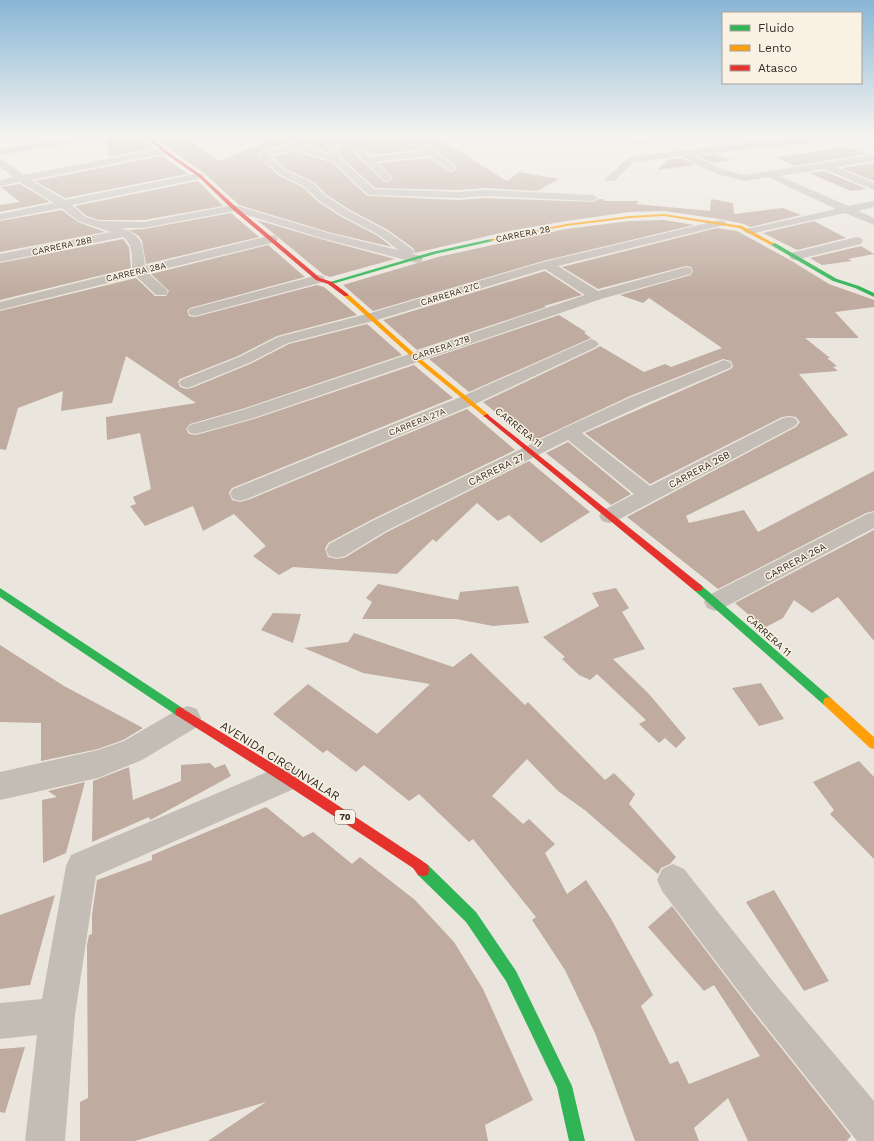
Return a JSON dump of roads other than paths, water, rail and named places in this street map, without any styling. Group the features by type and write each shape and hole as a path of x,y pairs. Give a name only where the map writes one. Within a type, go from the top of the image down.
{"street":[{"path":"38,188 64,204 82,219 101,224 125,233 133,238 137,248 139,271 161,292"},
{"path":"0,218 141,188"},
{"name":"CARRERA 11","path":"213,188 234,208 372,318 415,357 716,602 874,744"},
{"path":"311,188 322,198 345,213 384,233 417,259"},
{"path":"367,188 371,192 458,195 486,193 593,198"},
{"path":"798,188 874,222"},
{"path":"750,231 874,204"},
{"path":"234,208 325,236 417,259"},
{"name":"CARRERA 28B","path":"101,224 144,225 234,208"},
{"name":"CARRERA 28","path":"195,312 509,236 566,225 630,217 664,215 720,223 750,231 835,280 874,294"},
{"name":"CARRERA 27C","path":"186,383 244,360 283,340 372,318 546,265 720,223"},
{"name":"CARRERA 28B","path":"0,258 125,233"},
{"name":"CARRERA 28A","path":"0,306 272,239"},
{"path":"795,256 857,241"},
{"path":"546,265 596,296"},
{"name":"CARRERA 27B","path":"196,429 248,414 596,296 686,271"},
{"name":"CARRERA 27A","path":"240,494 469,400 591,344"},
{"name":"CARRERA 27","path":"337,550 379,526 570,432 637,401 724,364"},
{"name":"CARRERA 26B","path":"609,516 789,422"},
{"path":"570,432 648,495"},
{"name":"CARRERA 26A","path":"716,602 874,520"},
{"name":"AVENIDA CIRCUNVALAR","path":"0,592 188,718 286,778 416,864 471,918 511,976 564,1086 577,1141"},
{"path":"0,786 98,764 132,751 188,718"},
{"path":"45,1141 57,1016 82,866 286,778"},
{"path":"673,880 764,997 874,1131"},
{"path":"0,1021 57,1016"}]}
